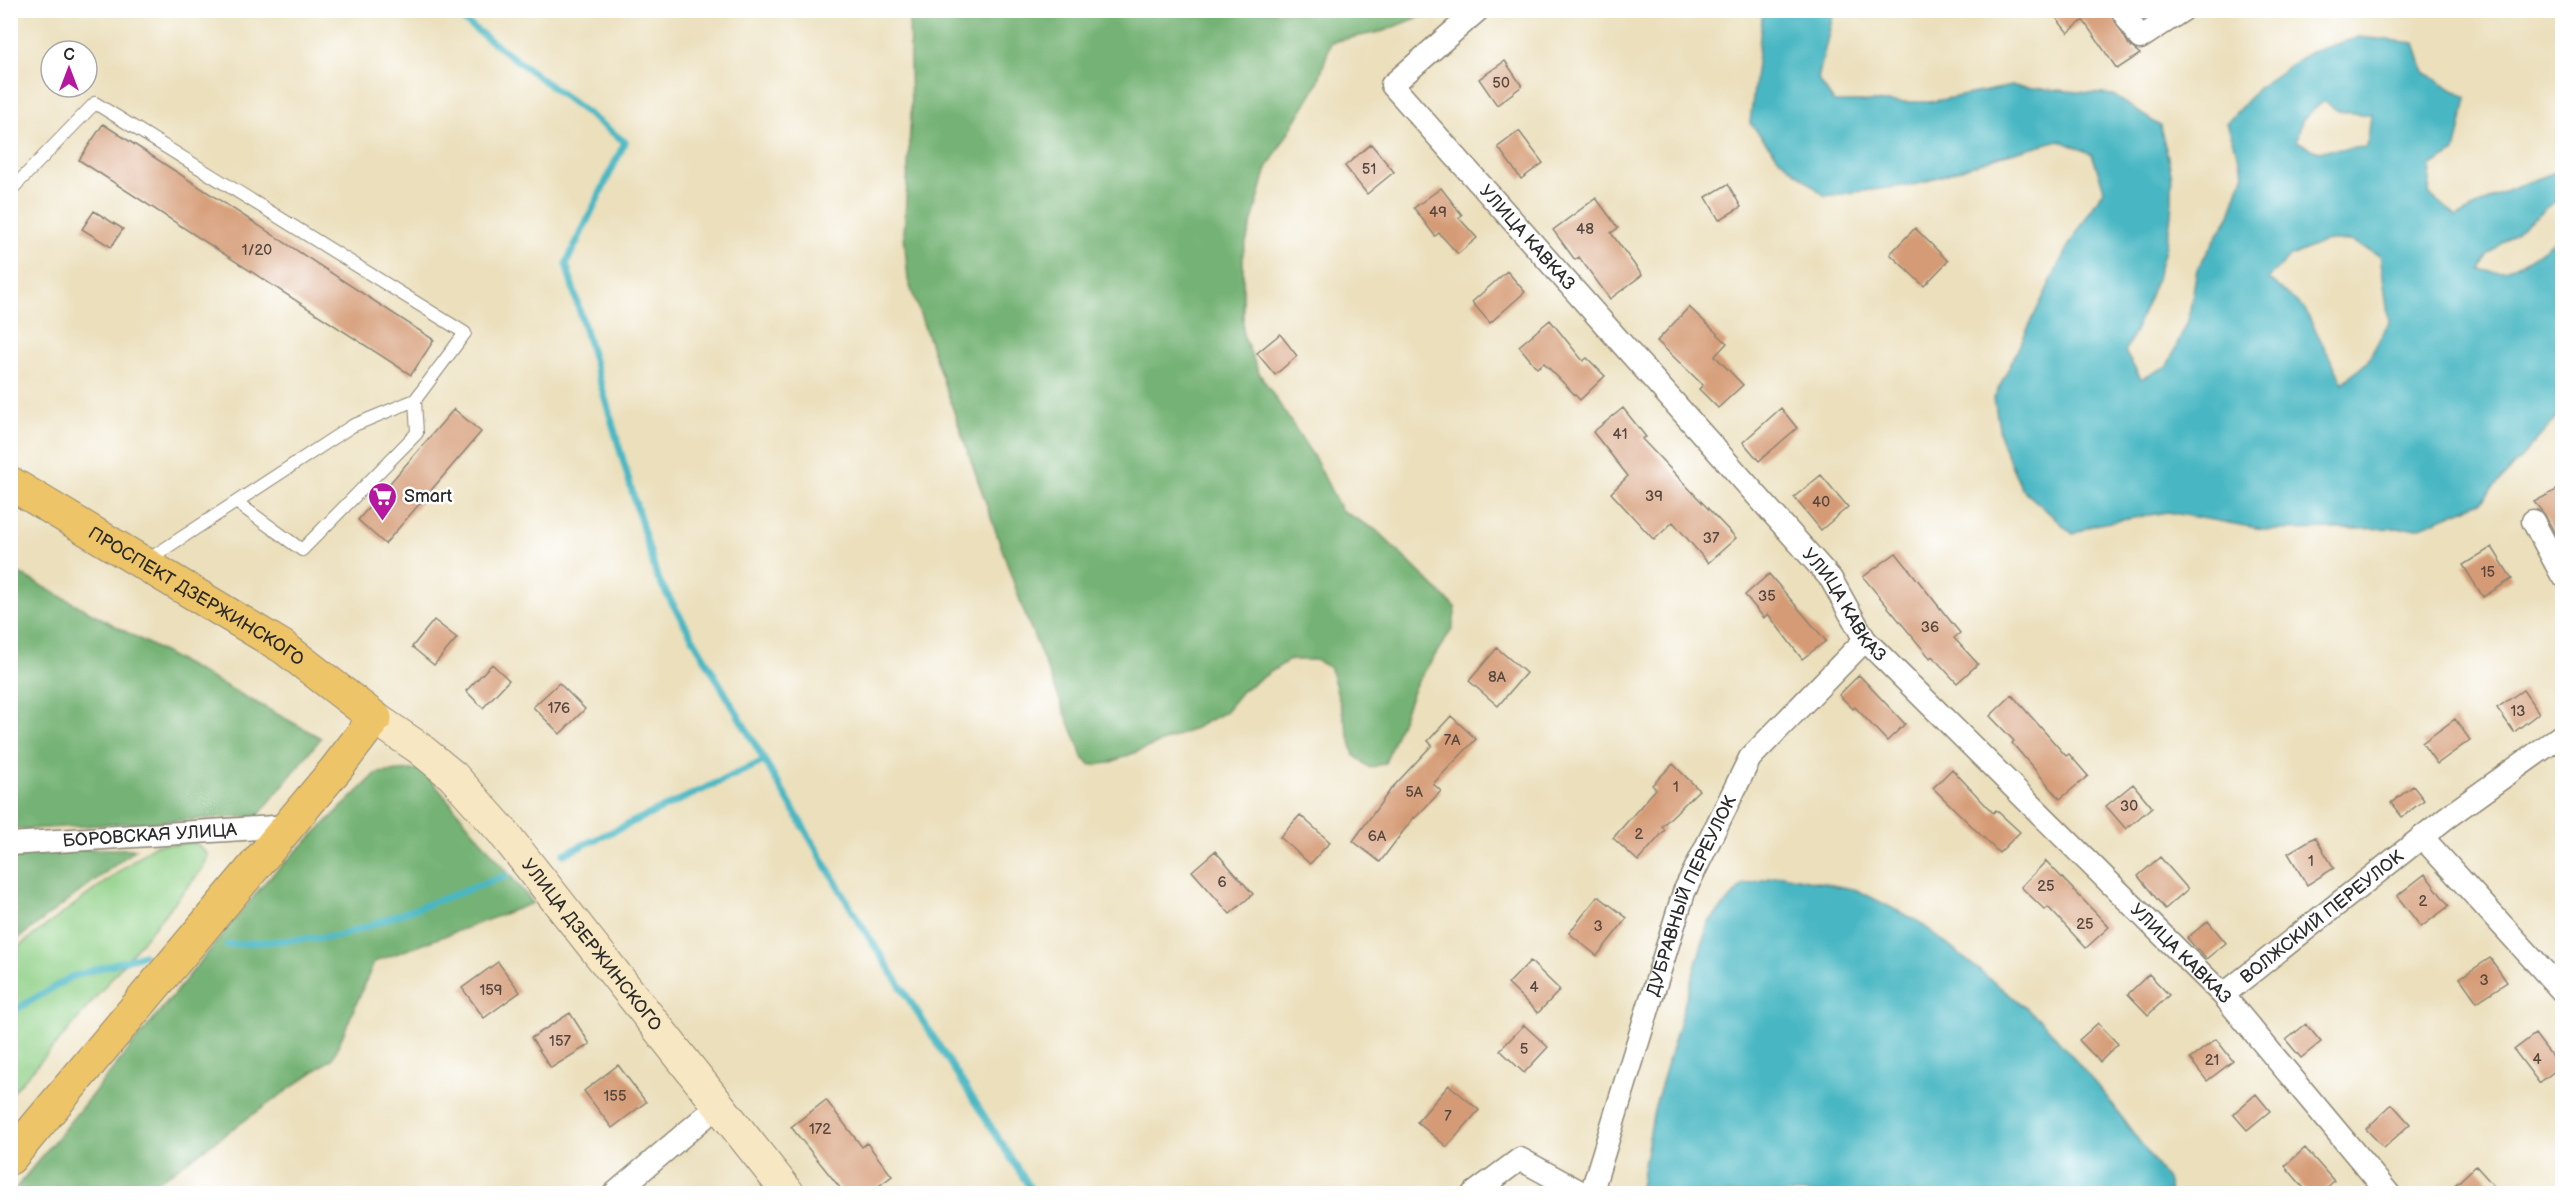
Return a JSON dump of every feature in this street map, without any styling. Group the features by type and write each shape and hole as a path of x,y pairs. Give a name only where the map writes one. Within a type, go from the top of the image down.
{"main road":[{"name":"ПРОСПЕКТ ДЗЕРЖИНСКОГО","path":"10,483 283,647 375,718"},
{"path":"10,1158 288,826 375,718"},
{"name":"УЛИЦА ДЗЕРЖИНСКОГО","path":"375,718 419,748 460,784 550,888 789,1194"}],"street":[{"name":"УЛИЦА КАВКАЗ","path":"1479,10 1392,85 1831,579 1865,640 2223,996 2389,1194"},
{"path":"2122,10 2140,38 2183,10"},
{"path":"2533,521 2562,575"},
{"name":"ДУБРАВНЫЙ ПЕРЕУЛОК","path":"1591,1194 1684,892 1750,758 1865,640"},
{"name":"ВОЛЖСКИЙ ПЕРЕУЛОК","path":"2223,996 2422,837 2562,735"},
{"name":"БОРОВСКАЯ УЛИЦА","path":"10,844 288,826"},
{"name":"ВОЛЖСКИЙ ПЕРЕУЛОК","path":"2422,837 2562,991"},
{"path":"614,1194 719,1105"},
{"path":"1473,1194 1520,1159 1584,1194"}],"lane":[{"path":"10,191 95,103 465,333 415,400 352,426 145,562"},
{"path":"236,502 302,550 417,433 415,400"}],"green space":[{"path":"909,11 1434,11 1384,31 1331,42 1317,85 1267,168 1243,253 1243,335 1259,373 1315,459 1341,510 1376,530 1456,608 1452,629 1415,686 1385,763 1370,768 1354,755 1329,667 1315,660 1289,660 1243,690 1225,712 1189,731 1109,763 1091,765 1084,759 1024,612 908,280 904,234 911,115"},
{"path":"11,569 321,738 258,816 11,830"},
{"path":"422,769 533,903 374,962 333,1058 142,1193 11,1194 267,880 377,773"},
{"path":"196,843 208,855 203,868 66,1033 11,1094 11,952 155,845"},
{"path":"136,849 11,944 11,852"}],"water":[{"path":"1763,11 1834,11 1818,79 1834,102 1930,102 2012,86 2113,95 2160,126 2172,178 2172,207 2165,250 2159,272 2125,352 2141,379 2167,366 2188,321 2197,269 2230,215 2244,173 2227,123 2258,88 2308,53 2359,37 2415,43 2424,72 2467,98 2455,152 2431,166 2429,194 2457,217 2509,189 2556,172 2562,165 2562,196 2487,255 2480,270 2502,270 2513,267 2524,262 2562,234 2562,412 2481,502 2418,528 2268,530 2167,512 2094,525 2073,534 2021,488 2001,440 1994,398 2066,250 2104,189 2092,154 2059,140 2000,156 1918,184 1825,196 1780,159 1750,123","holes":["2324,101 2338,111 2371,115 2367,147 2315,151 2297,141 2302,120","2325,241 2350,241 2380,255 2389,322 2367,362 2343,383 2304,308 2268,279 2289,257"]},
{"path":"1782,875 1857,890 1919,922 2042,1021 2106,1096 2167,1179 2170,1193 1639,1193 1654,1110 1708,923 1743,885"}],"building":[{"path":"2050,10 2109,10 2129,45 2140,54 2117,69 2083,20 2068,33"},
{"path":"2138,10 2157,10 2144,19"},
{"path":"1505,61 1522,86 1497,105 1479,79"},
{"path":"103,124 434,340 411,375 79,160"},
{"path":"1519,131 1543,163 1521,179 1498,147"},
{"path":"1371,144 1394,172 1367,194 1345,166"},
{"path":"1728,184 1741,207 1719,220 1706,197"},
{"path":"1441,188 1462,215 1459,218 1477,238 1458,254 1439,233 1435,236 1414,208"},
{"path":"1596,198 1618,228 1611,233 1642,275 1610,299 1579,257 1575,260 1553,230"},
{"path":"94,211 123,229 111,247 82,229"},
{"path":"1915,228 1948,261 1924,286 1890,254"},
{"path":"1507,271 1525,292 1490,323 1472,302"},
{"path":"1689,307 1727,343 1715,356 1743,385 1718,408 1699,389 1703,385 1657,341"},
{"path":"1550,320 1583,361 1587,358 1605,376 1580,400 1544,363 1537,368 1519,346"},
{"path":"1280,334 1297,356 1275,375 1257,353"},
{"path":"1623,408 1646,437 1642,439 1736,538 1708,563 1673,522 1654,540 1611,493 1628,476 1593,432"},
{"path":"1781,408 1797,428 1759,461 1743,442"},
{"path":"454,409 481,432 385,544 358,520"},
{"path":"1821,475 1848,507 1821,530 1794,497"},
{"path":"2562,487 2562,547 2545,515 2534,502"},
{"path":"2492,547 2512,579 2483,597 2463,565"},
{"path":"1896,553 1960,633 1954,638 1978,664 1957,683 1932,656 1930,658 1863,577"},
{"path":"1769,574 1826,641 1802,659 1768,614 1764,618 1745,595"},
{"path":"434,620 457,638 434,665 412,647"},
{"path":"1497,648 1526,673 1498,706 1469,681"},
{"path":"492,664 509,680 483,708 466,691"},
{"path":"1859,675 1905,724 1887,741 1855,707 1853,709 1839,695"},
{"path":"559,683 585,709 560,734 533,707"},
{"path":"2523,690 2539,713 2514,732 2497,708"},
{"path":"2012,695 2066,756 2069,754 2088,776 2060,799 2012,743 2014,741 1990,716"},
{"path":"1451,716 1476,739 1433,784 1441,791 1414,817 1380,862 1353,841 1391,789 1432,745 1428,741"},
{"path":"2455,719 2470,740 2437,764 2422,743"},
{"path":"1673,764 1699,790 1662,826 1665,830 1638,861 1613,838 1656,789 1652,785"},
{"path":"1952,769 1993,813 1996,810 2020,832 1999,853 1933,788"},
{"path":"2133,784 2152,807 2126,829 2106,806"},
{"path":"2413,786 2424,800 2402,817 2391,803"},
{"path":"1300,815 1330,842 1310,864 1280,837"},
{"path":"2315,837 2334,868 2307,885 2288,853"},
{"path":"1215,851 1253,894 1230,914 1192,871"},
{"path":"2160,857 2188,889 2165,909 2138,876"},
{"path":"2046,861 2109,927 2086,948 2048,907 2045,910 2021,887"},
{"path":"2425,874 2449,906 2421,927 2397,896"},
{"path":"1598,896 1627,918 1597,956 1569,933"},
{"path":"2208,921 2226,943 2206,959 2187,938"},
{"path":"2490,958 2507,982 2477,1002 2460,978"},
{"path":"1530,961 1560,990 1538,1013 1508,984"},
{"path":"498,962 520,992 484,1018 462,988"},
{"path":"2149,974 2169,995 2148,1015 2128,994"},
{"path":"570,1013 590,1044 551,1068 531,1038"},
{"path":"2098,1023 2118,1044 2100,1062 2079,1040"},
{"path":"2306,1024 2321,1042 2301,1058 2286,1040"},
{"path":"1524,1025 1548,1047 1524,1073 1500,1050"},
{"path":"2535,1034 2560,1067 2539,1083 2514,1050"},
{"path":"2216,1039 2233,1061 2207,1081 2190,1059"},
{"path":"618,1065 646,1102 612,1128 584,1091"},
{"path":"1449,1085 1479,1110 1447,1147 1417,1122"},
{"path":"2256,1094 2270,1111 2247,1130 2233,1114"},
{"path":"826,1100 862,1147 867,1143 892,1176 868,1194 845,1194 791,1127"},
{"path":"2392,1104 2410,1124 2384,1148 2366,1129"},
{"path":"2305,1148 2334,1181 2320,1194 2309,1194 2285,1166"},
{"path":"2476,1166 2501,1194 2445,1194"}],"waterway":[{"path":"450,10 625,142 566,264 657,577 858,920 1034,1194"},
{"path":"564,854 764,761"},
{"path":"227,945 340,936 506,876"},
{"path":"10,1013 71,977 143,955"}],"place":[{"name":"Smart","path":"383,522"}]}
